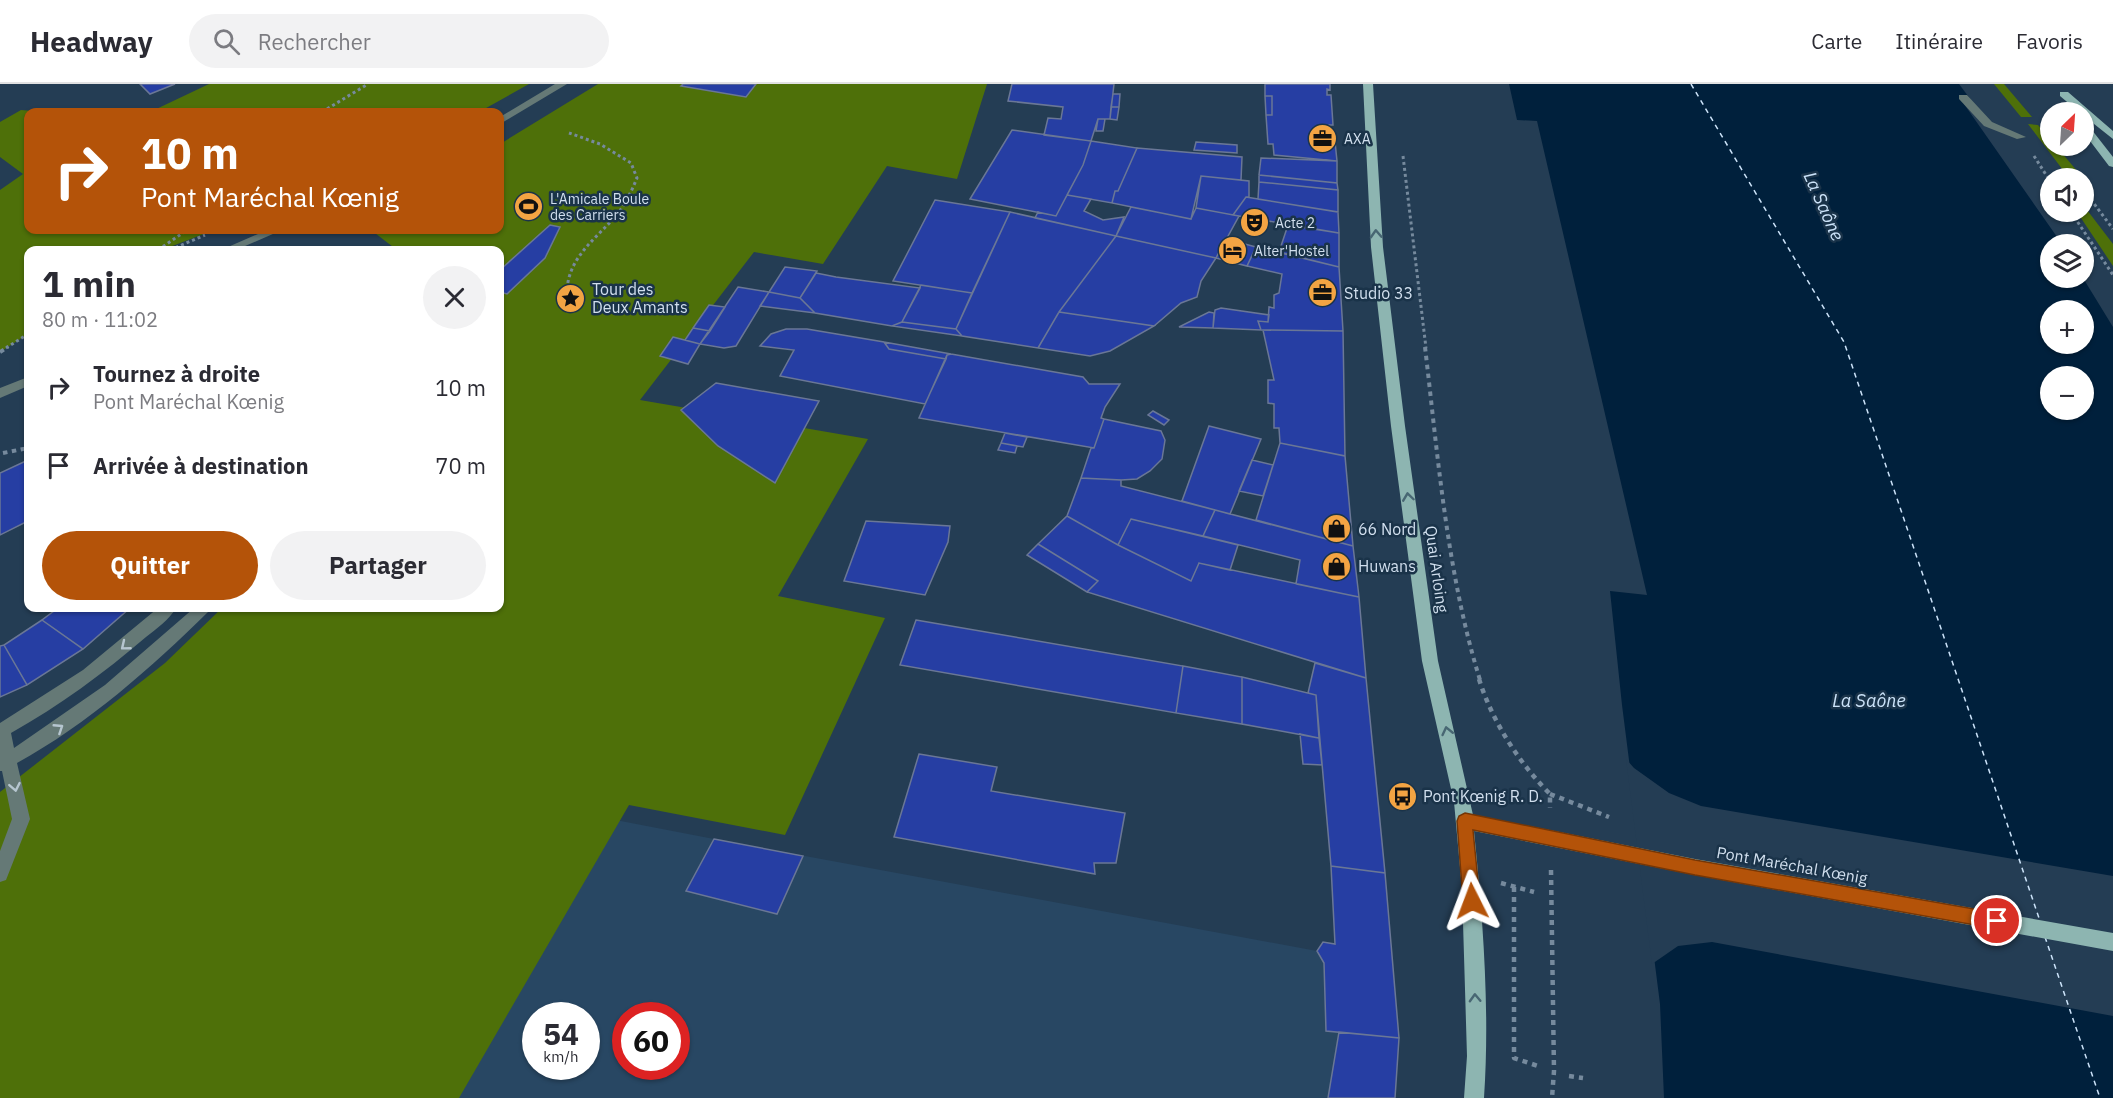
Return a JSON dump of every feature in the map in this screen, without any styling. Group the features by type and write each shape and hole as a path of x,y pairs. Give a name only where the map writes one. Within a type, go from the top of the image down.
{"main road":[{"name":"Quai Arloing","path":"1368,84 1377,246 1398,426 1430,661 1463,802 1465,821 1471,889 1477,1056 1474,1098"},
{"path":"2056,84 2069,102"},
{"path":"2064,94 2111,132"},
{"path":"2094,140 2113,164"},
{"name":"Pont Maréchal Kœnig","path":"1465,821 2113,942"}],"street":[{"path":"504,119 562,84"},
{"path":"1963,97 1988,124 2021,137"},
{"path":"237,246 266,234"},
{"path":"0,393 24,383"},
{"path":"0,874 21,819 5,762 1,731 58,697 126,646 164,612"},
{"path":"5,762 106,694 167,643 199,612"}],"path":[{"path":"329,108 368,84"},
{"path":"567,289 566,278 583,250 626,204 637,178 631,163 600,144 569,133"},
{"name":"Quai Arloing","path":"1403,153 1445,513 1471,651 1486,700 1528,772 1550,794"},
{"path":"2094,204 2113,229"},
{"path":"2078,222 2113,274"},
{"path":"164,246 181,234"},
{"path":"179,246 207,234"},
{"path":"0,352 24,337"},
{"path":"3,453 24,449"},
{"path":"1550,811 1550,794 1602,813"},
{"path":"1494,881 1534,892"},
{"path":"1514,887 1514,1058 1538,1066"},
{"path":"1552,910 1554,1071 1552,1098"},
{"path":"1569,1076 1583,1078"}],"shaded area":[{"path":"161,732 714,839 1317,951 1324,963 1326,1031 1399,1038 1395,1098 0,1098"}],"green space":[{"path":"209,84 529,84 486,108 158,108"},
{"path":"598,84 987,84 957,179 887,166 823,264 754,252 640,400 868,439 778,596 885,618 785,835 629,805 459,1098 0,1098 0,792 165,663 218,612 504,612 504,246 392,246 376,234 504,234 504,142"},
{"path":"1994,84 2004,84 2032,117 2021,117"},
{"path":"24,110 24,234 204,234 172,246 24,246 24,337 0,352 0,190 23,174 0,157 0,122"},
{"path":"2028,124 2040,127 2040,140"},
{"path":"2052,156 2064,156 2075,168 2061,168"},
{"path":"2094,219 2113,244 2113,266 2094,234 2084,222 2094,222"}],"water":[{"name":"La Saône","path":"1509,84 1959,84 1971,100 1964,104 2040,213 2040,222 2047,222 2055,234 2040,234 2040,288 2089,288 2113,327 2113,1098 1664,1098 1660,1004 1610,591 1647,595 1537,121 1517,120"}],"pier":[{"path":"1626,759 1634,768 1669,793 1701,806 2113,876 2113,1016 1712,942 1678,946 1652,964"}],"building":[{"path":"140,84 175,84 150,94"},
{"path":"683,84 756,84 746,97 681,86"},
{"path":"1012,84 1114,84 1110,119 1098,119 1091,141 1044,135 1048,118 1061,119 1063,107 1008,101"},
{"path":"1265,84 1330,84 1327,95 1331,95 1333,125 1329,125 1330,132 1334,132 1337,161 1274,155 1273,144 1268,144 1266,115 1272,115 1272,96 1265,96"},
{"path":"1113,94 1120,94 1119,107 1111,107"},
{"path":"1265,96 1272,96 1272,115 1266,115"},
{"path":"1111,107 1119,107 1117,120 1110,119"},
{"path":"1098,119 1105,119 1103,131 1096,131"},
{"path":"1012,130 1091,141 1083,165 1056,216 970,199"},
{"path":"1091,141 1137,148 1118,191 1115,191 1112,203 1067,195 1083,165"},
{"path":"1196,142 1237,145 1237,153 1194,150"},
{"path":"1137,148 1242,157 1241,180 1201,176 1191,219 1112,203 1115,191 1118,191"},
{"path":"1261,158 1337,161 1337,183 1259,175"},
{"path":"1259,175 1337,183 1338,190 1259,182"},
{"path":"1201,176 1249,181 1249,197 1246,197 1233,215 1196,208"},
{"path":"1259,182 1338,190 1338,212 1258,199"},
{"path":"1067,195 1091,199 1084,211 1103,220 1124,217 1116,236 1035,218 1038,212 1056,216"},
{"path":"1246,197 1338,212 1339,233 1233,215"},
{"path":"935,200 1010,212 972,293 893,281"},
{"path":"1131,207 1191,219 1196,208 1239,216 1216,258 1116,236"},
{"path":"1010,212 1116,236 1059,312 1038,348 962,336 956,329"},
{"path":"550,225 560,227 545,258 507,294 504,293 504,266"},
{"path":"1288,225 1339,233 1339,267 1279,252"},
{"path":"1116,236 1216,258 1201,281 1197,297 1181,303 1154,326 1059,312"},
{"path":"1226,239 1256,247 1247,266 1216,258"},
{"path":"1256,247 1339,267 1343,331 1261,330 1258,321 1268,322 1269,307 1274,308 1274,295 1279,293 1282,274 1247,266"},
{"path":"785,267 817,271 800,298 769,292"},
{"path":"816,273 920,288 902,322 892,326 815,313 800,298"},
{"path":"921,285 972,293 956,329 902,322"},
{"path":"738,287 769,292 736,346 724,348 700,344"},
{"path":"769,292 800,298 815,313 760,306"},
{"path":"709,305 725,307 710,331 693,328"},
{"path":"1221,308 1269,315 1268,322 1258,321 1261,330 1213,328 1215,310"},
{"path":"1059,312 1154,326 1110,351 1090,356 1038,348"},
{"path":"1209,312 1214,313 1213,328 1179,327"},
{"path":"902,322 956,329 962,336 892,326"},
{"path":"693,328 710,331 700,344 685,340"},
{"path":"786,329 807,329 884,342 889,349 946,359 925,404 780,376 794,350 760,346 771,334"},
{"path":"1263,330 1343,331 1345,456 1280,443 1279,428 1274,428 1274,404 1268,403 1268,380 1274,380"},
{"path":"673,337 700,344 688,364 660,356"},
{"path":"884,342 951,354 947,355 946,359 889,349"},
{"path":"947,355 1083,377 1089,384 1120,384 1105,407 1101,418 1104,419 1094,448 919,418"},
{"path":"716,383 819,401 775,483 718,446 681,410"},
{"path":"1153,411 1169,420 1164,425 1148,415"},
{"path":"1104,419 1161,431 1165,440 1162,459 1150,471 1137,479 1081,478"},
{"path":"1209,426 1261,439 1230,514 1182,501"},
{"path":"1005,433 1027,437 1023,447 1001,443"},
{"path":"1001,443 1017,446 1015,453 998,450"},
{"path":"1280,443 1345,456 1353,546 1256,520"},
{"path":"1252,460 1273,465 1263,496 1239,491"},
{"path":"24,462 24,523 0,535 0,473"},
{"path":"1081,478 1121,480 1121,486 1215,510 1203,536 1131,519 1118,545 1067,516"},
{"path":"1215,510 1353,546 1359,597 1296,584 1300,560 1203,536"},
{"path":"1067,516 1118,545 1191,581 1199,563 1359,597 1366,678 1087,592 1098,581 1038,544"},
{"path":"1131,519 1238,545 1230,570 1199,563 1191,581 1118,545"},
{"path":"866,521 950,526 948,542 925,595 844,581"},
{"path":"1038,544 1098,581 1087,592 1027,555"},
{"path":"53,612 125,612 83,649 42,620"},
{"path":"42,620 83,649 27,685 4,645"},
{"path":"916,620 1183,666 1176,713 900,665"},
{"path":"4,645 27,685 0,697 0,646"},
{"path":"1315,663 1366,678 1385,873 1331,866 1316,695 1308,693"},
{"path":"1183,666 1242,677 1242,724 1176,713"},
{"path":"1242,677 1316,695 1319,738 1242,724"},
{"path":"1300,734 1319,738 1322,765 1303,764"},
{"path":"919,754 997,767 991,791 1125,813 1116,863 1094,863 1095,874 894,837"},
{"path":"714,839 803,856 777,914 686,891"},
{"path":"1331,866 1385,873 1399,1038 1326,1031 1324,963 1317,951 1323,942 1335,944"},
{"path":"1339,1032 1399,1038 1395,1098 1328,1098"}],"ferry route":[{"path":"1691,84 1844,342 2040,921"},
{"path":"2045,937 2100,1098"}],"place":[{"name":"AXA","path":"1323,139"},
{"name":"L'Amicale Boule des Carriers","path":"529,207"},
{"name":"Acte 2","path":"1254,223"},
{"name":"Alter'Hostel","path":"1233,251"},
{"name":"Studio 33","path":"1323,293"},
{"name":"Tour des Deux Amants","path":"571,298"},
{"name":"66 Nord","path":"1337,529"},
{"name":"Huwans","path":"1337,566"},
{"name":"Pont Kœnig R. D.","path":"1402,796"}],"route":[{"path":"1472,901 1465,821 1695,867 1997,921"}]}
